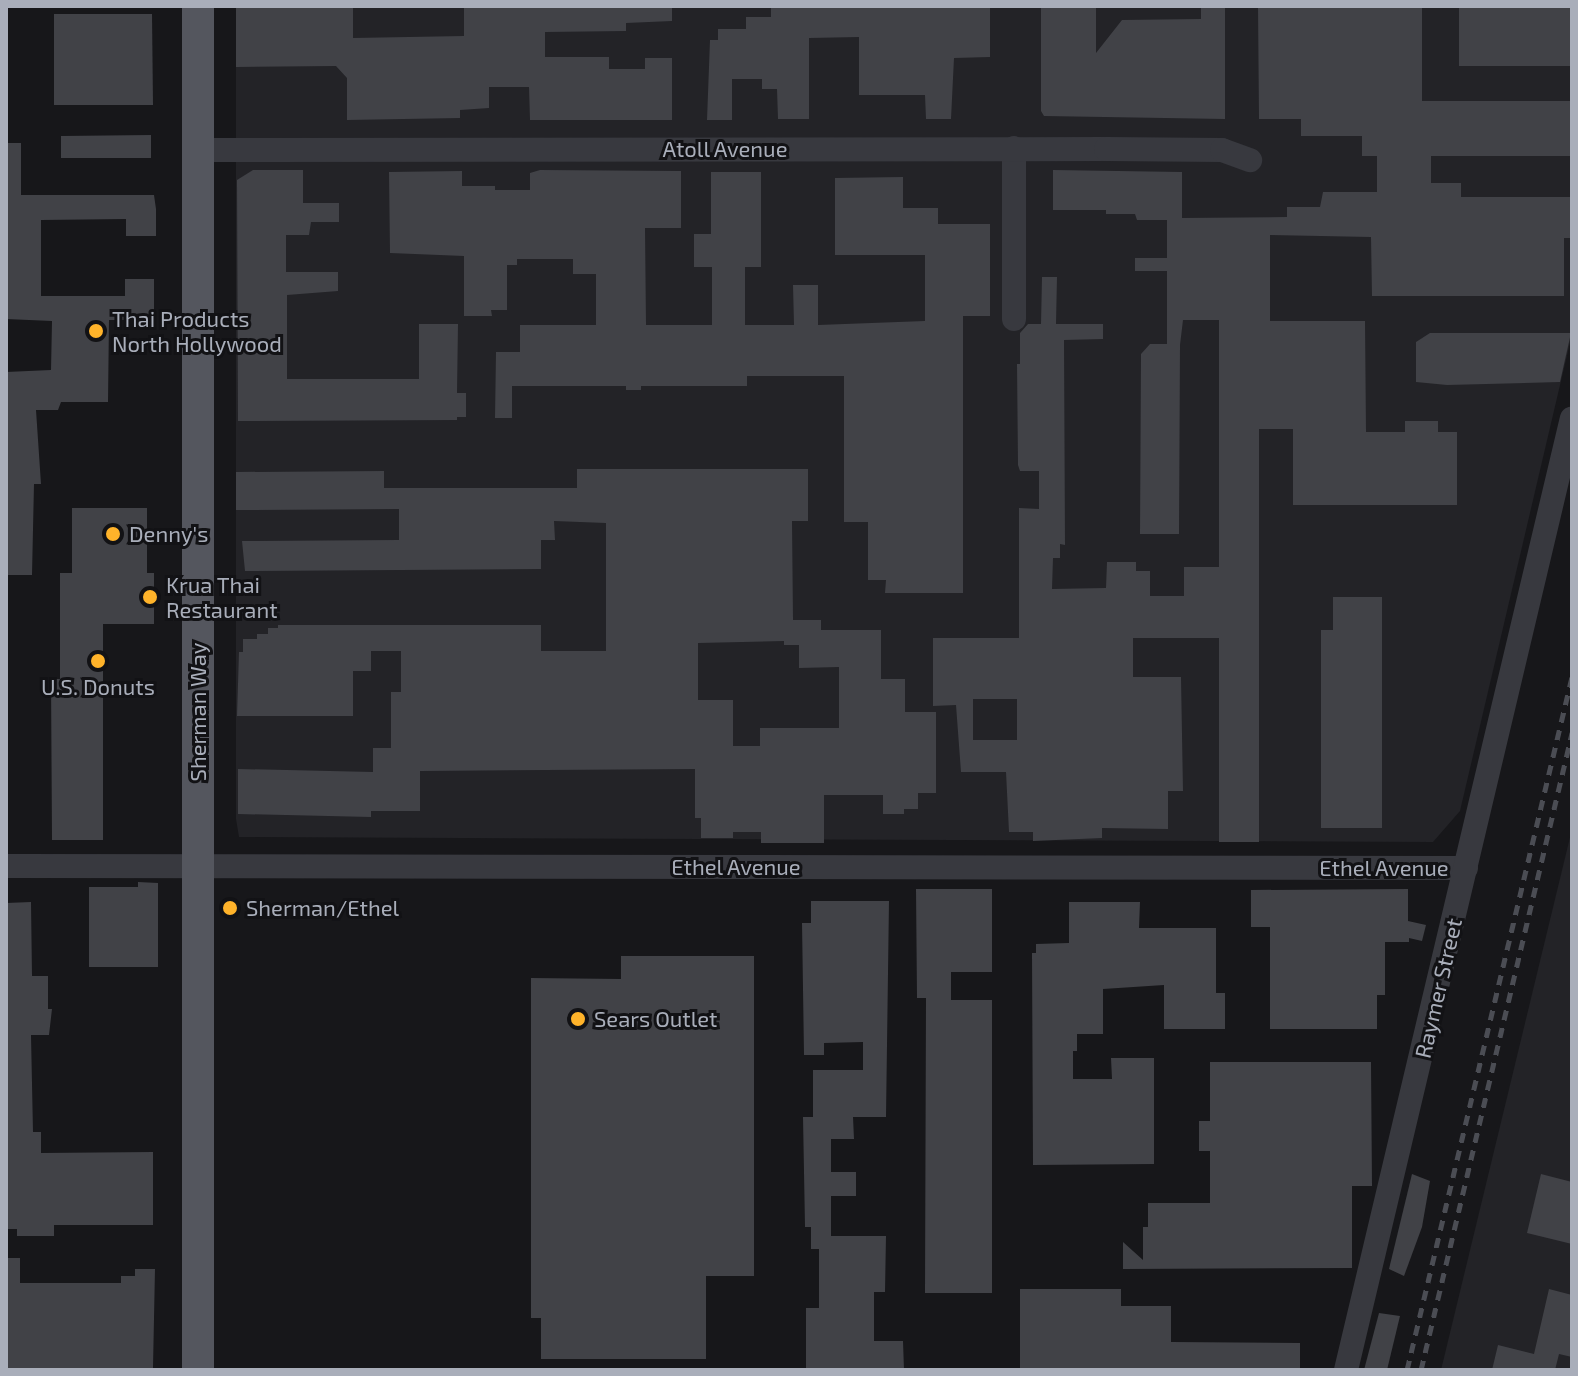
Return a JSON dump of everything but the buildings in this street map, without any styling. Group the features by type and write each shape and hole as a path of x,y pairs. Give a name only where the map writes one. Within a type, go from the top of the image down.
{"main road":[{"name":"Sherman Way","path":"198,6 198,1370"}],"street":[{"name":"Atoll Avenue","path":"198,150 1014,148 1222,150 1250,160"},
{"path":"1014,148 1014,319"},
{"name":"Raymer Street","path":"1346,1370 1572,418"},
{"name":"Ethel Avenue","path":"6,866 1466,868"}],"shaded area":[{"path":"236,6 1572,6 1572,334 1460,811 1433,842 239,837 236,819"},
{"path":"1572,829 1572,1370 1441,1370"}],"railway":[{"path":"1407,1370 1572,677"},
{"path":"1421,1370 1572,733"}],"place":[{"name":"Thai Products North Hollywood","path":"96,331"},
{"name":"Denny's","path":"113,534"},
{"name":"Krua Thai Restaurant","path":"150,597"},
{"name":"U.S. Donuts","path":"98,661"},
{"name":"Sherman/Ethel","path":"230,908"},
{"name":"Sears Outlet","path":"578,1019"}]}
